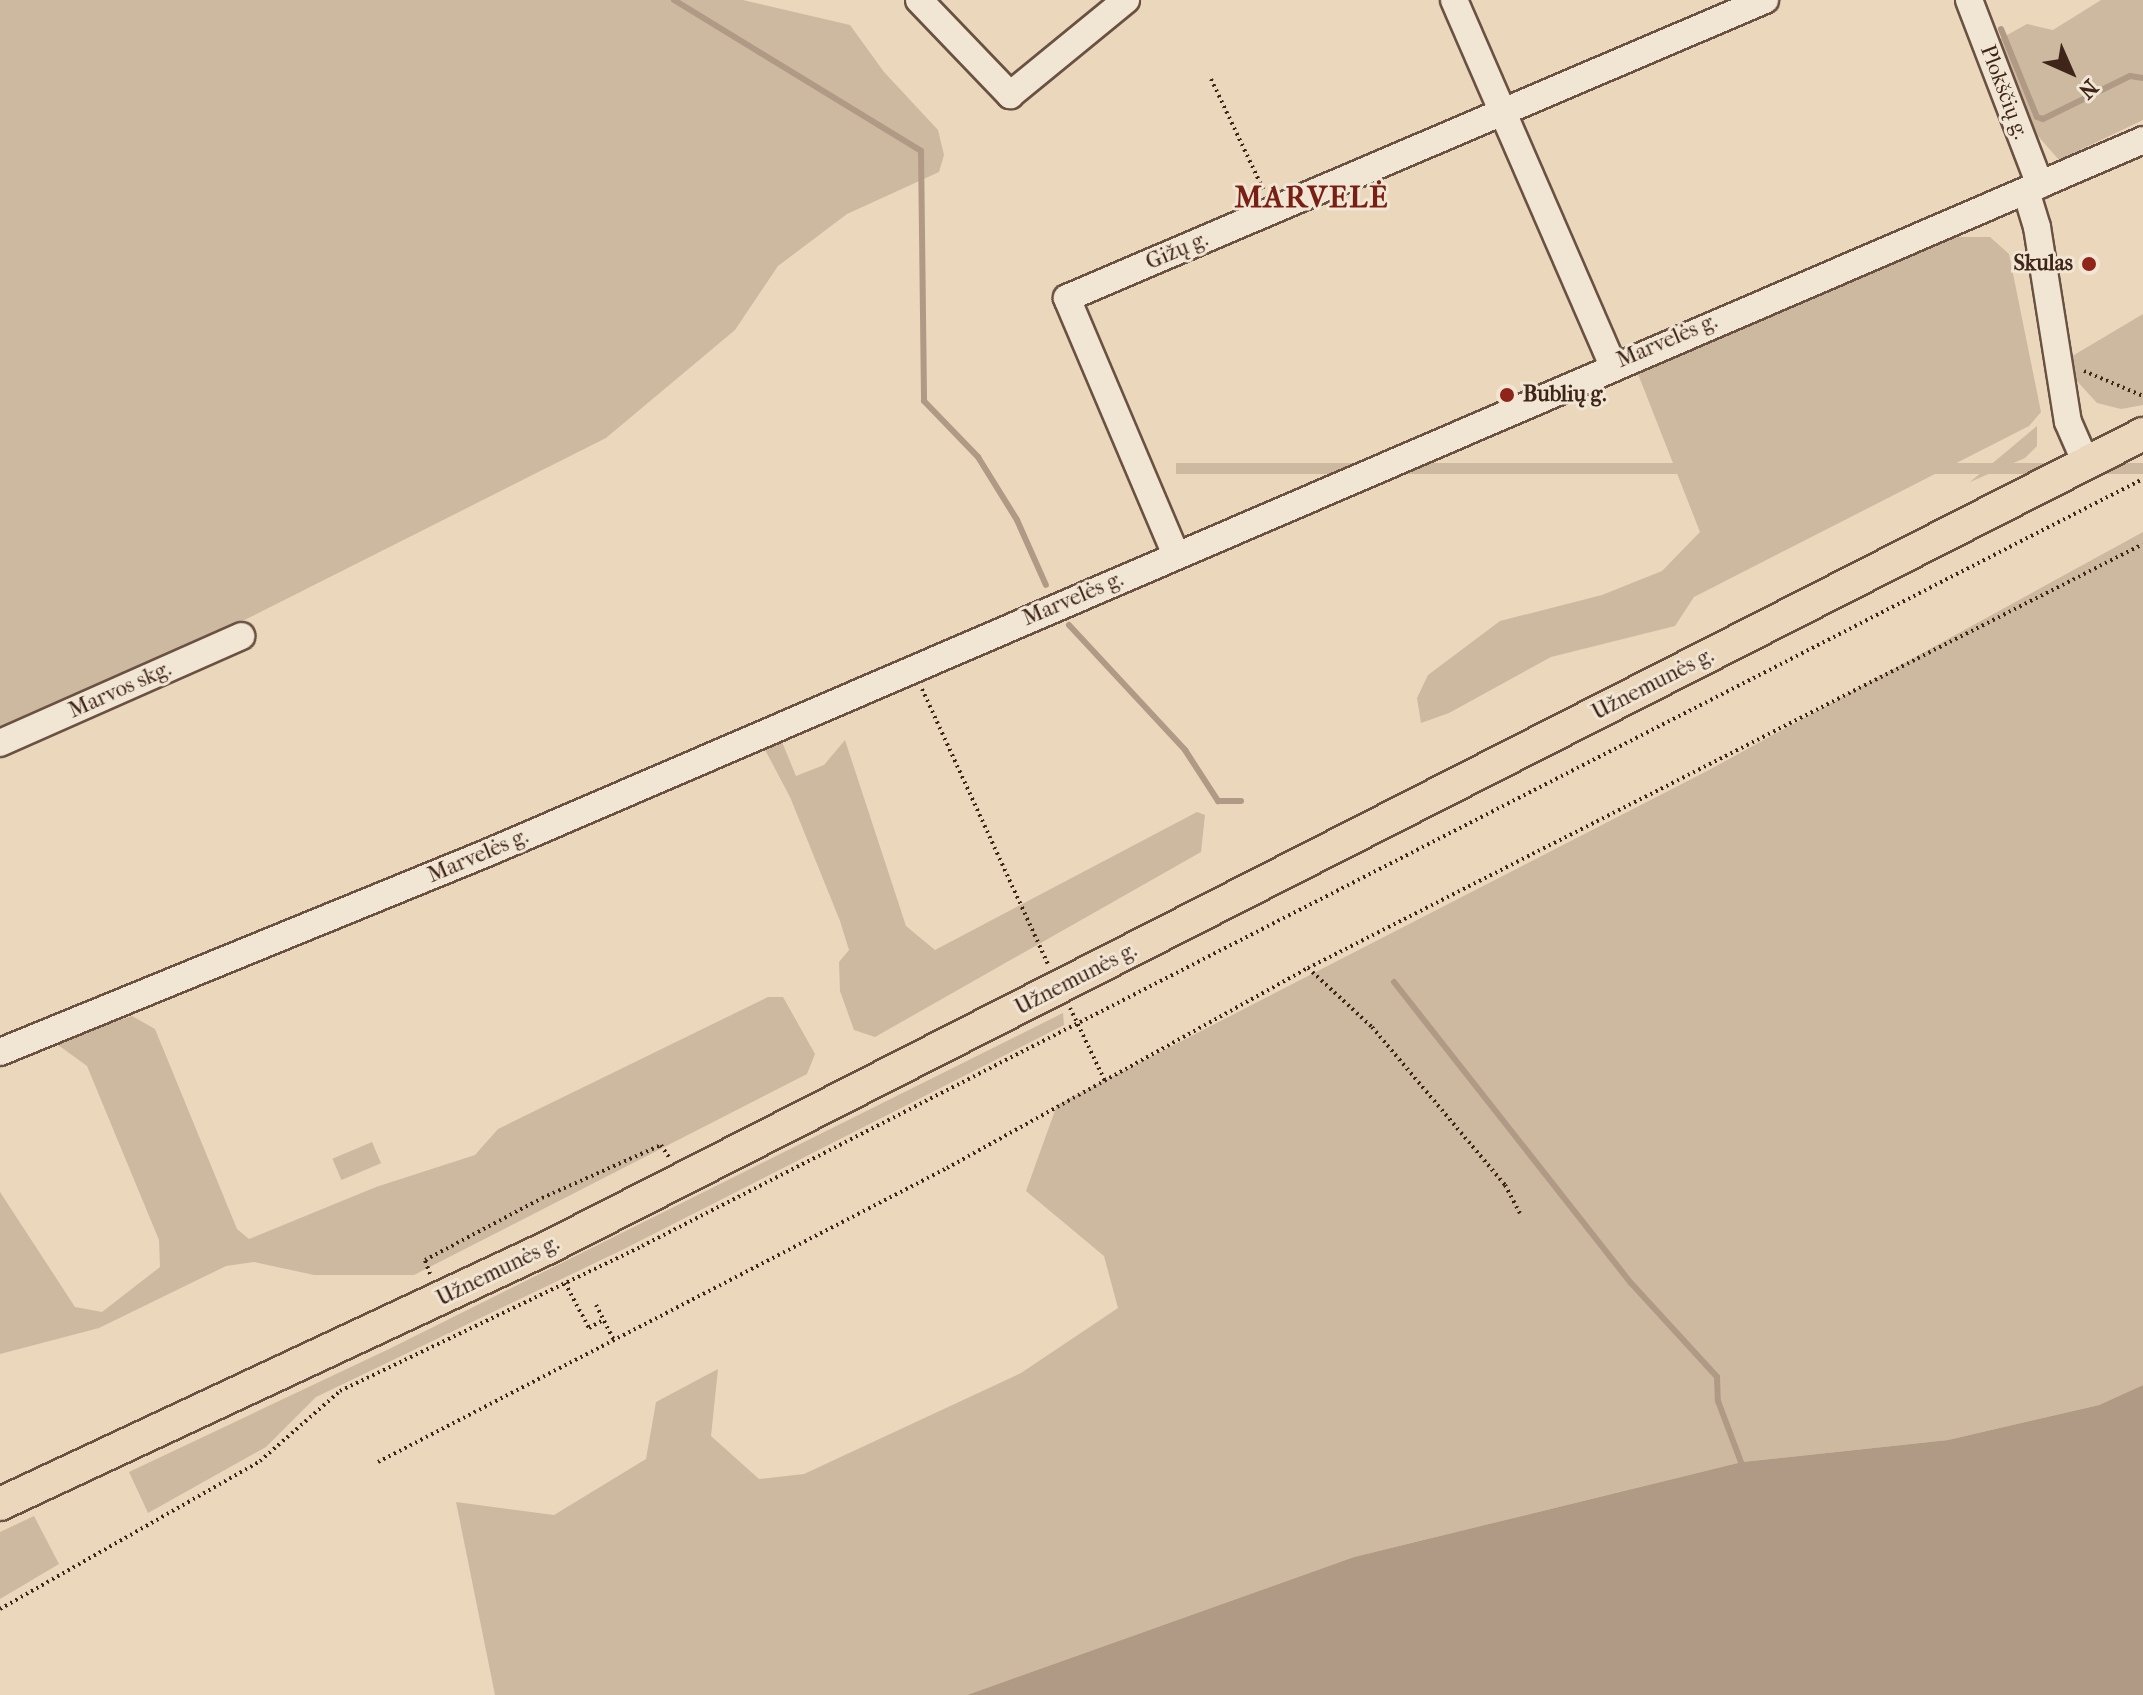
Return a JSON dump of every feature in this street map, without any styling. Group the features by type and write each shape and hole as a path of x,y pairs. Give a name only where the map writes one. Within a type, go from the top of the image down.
{"main road":[{"name":"Užnemunės g.","path":"0,1504 440,1299 682,1179 2143,434"}],"street":[{"path":"919,0 1010,95 1126,0"},
{"path":"1454,0 1612,364"},
{"name":"Gižų g.","path":"1176,555 1067,298 1765,0"},
{"name":"Plokščių g.","path":"1969,0 2033,188 2053,343 2068,422 2086,463"},
{"name":"Marvelės g.","path":"0,1052 355,909 1612,364 2143,140"},
{"name":"Marvos skg.","path":"0,743 241,636"}],"path":[{"path":"1211,79 1273,210"},
{"path":"2053,343 2082,370 2142,392"},
{"path":"0,1609 260,1461 340,1391 565,1283 2143,479"},
{"path":"378,1462 947,1168 1308,968 2143,544"},
{"path":"913,668 1014,894"},
{"path":"1308,968 1372,1027 1505,1185 1520,1213"},
{"path":"440,1299 425,1260 542,1198 661,1145 682,1179"},
{"path":"565,1283 589,1328 603,1320"},
{"path":"596,1305 613,1339"}],"shaded area":[{"path":"0,0 743,0 850,25 884,72 938,130 944,155 939,172 847,214 778,266 735,330 606,438 66,710 0,737"},
{"path":"2101,0 2143,0 2143,120 2059,160 2038,136 1998,40 2027,24 2053,30"},
{"path":"1953,237 1990,237 2009,254 2041,412 2029,426 1694,597 1675,626 1551,657 1449,713 1421,723 1417,698 1428,675 1500,621 1602,595 1662,571 1700,532 1638,374"},
{"path":"2143,314 2143,405 2121,409 2097,403 2077,381 2069,358"},
{"path":"2037,426 2037,446 2025,458 1970,482"},
{"path":"1176,463 2143,463 2143,474 1176,474"},
{"path":"2143,532 2143,1385 2099,1405 1948,1440 1742,1462 1354,1557 967,1695 495,1695 456,1502 554,1515 646,1459 656,1402 718,1369 711,1436 759,1479 804,1474 1021,1373 1118,1308 1104,1256 1026,1191 1057,1105 1709,770"},
{"path":"780,737 796,776 824,765 845,740 906,926 935,950 1197,812 1205,815 1201,852 875,1037 854,1030 840,991 839,962 849,950 840,921 790,797 762,744"},
{"path":"768,997 783,997 815,1054 807,1074 414,1275 314,1275 254,1262 226,1266 99,1328 0,1354 0,1192 75,1307 102,1312 160,1267 159,1240 87,1066 54,1042 132,1016 155,1029 237,1229 249,1239 376,1187 475,1155 498,1129"},
{"path":"1063,1013 1064,1025 626,1248 316,1397 266,1447 148,1513 129,1472 389,1349"},
{"path":"372,1142 381,1163 341,1180 332,1159"},
{"path":"2143,1385 2143,1695 967,1695 1354,1557 1742,1462 1948,1440 2099,1405"},
{"path":"34,1516 59,1564 0,1599 0,1532"}],"waterway":[{"path":"674,0 921,151 924,401 978,457 1017,520 1046,585"},
{"path":"2001,29 2037,117 2043,119 2130,76 2143,78"},
{"path":"1069,625 1185,750 1218,801 1241,801"},
{"path":"1394,982 1631,1283 1717,1377 1718,1401 1744,1470"}],"place":[{"name":"Skulas","path":"2089,264"},
{"name":"Bublių g.","path":"1507,395"}],"district":[{"name":"MARVELĖ","path":"1312,198"}]}
